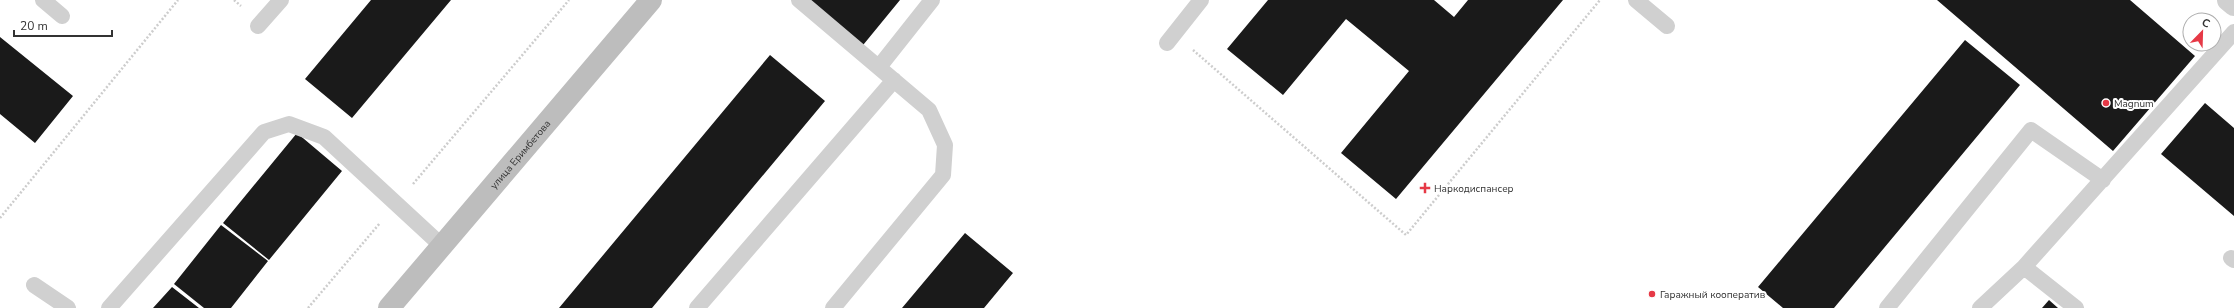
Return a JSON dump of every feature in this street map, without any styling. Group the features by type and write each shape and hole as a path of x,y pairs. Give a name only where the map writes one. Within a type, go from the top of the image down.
{"street":[{"name":"улица Еримбетова","path":"389,308 651,0"},
{"path":"2228,0 2234,5"}],"lane":[{"path":"43,0 62,16"},
{"path":"258,26 280,0"},
{"path":"799,0 929,110 945,144 943,175 833,308"},
{"path":"879,67 932,0"},
{"path":"1170,38 1201,0"},
{"path":"1636,0 1667,26"},
{"path":"1980,308 2024,267 2234,32"},
{"path":"698,308 894,80"},
{"path":"109,308 264,132 289,124 324,137 442,246"},
{"path":"1886,308 2031,130 2103,180"},
{"path":"2024,267 2076,308"},
{"path":"34,285 68,308"}],"path":[{"path":"0,218 178,0"},
{"path":"308,308 569,0"},
{"path":"1170,38 1406,235 1600,0"}],"building":[{"path":"371,0 451,0 352,118 305,79"},
{"path":"808,0 900,0 859,50"},
{"path":"1268,0 1434,0 1454,17 1468,0 1563,0 1396,199 1341,153 1409,71 1346,19 1283,95 1227,49"},
{"name":"Magnum","path":"1937,0 2130,0 2182,45 2182,52 2190,52 2195,56 2113,151"},
{"path":"0,37 73,96 35,143 0,114"},
{"path":"1965,40 2020,85 1834,308 1783,308 1758,287"},
{"path":"770,55 825,101 652,308 559,308"},
{"path":"2205,103 2234,128 2234,216 2161,154"},
{"path":"297,133 342,171 269,260 223,223"},
{"path":"221,225 268,261 231,308 204,308 174,284"},
{"path":"965,233 1013,273 984,308 902,308"},
{"path":"172,287 199,308 153,308"},
{"path":"2049,300 2058,308 2042,308"}],"place":[{"name":"Magnum","path":"2106,103"},
{"name":"Наркодиспансер","path":"1425,188"},
{"name":"Гаражный кооператив","path":"1652,294"}]}
